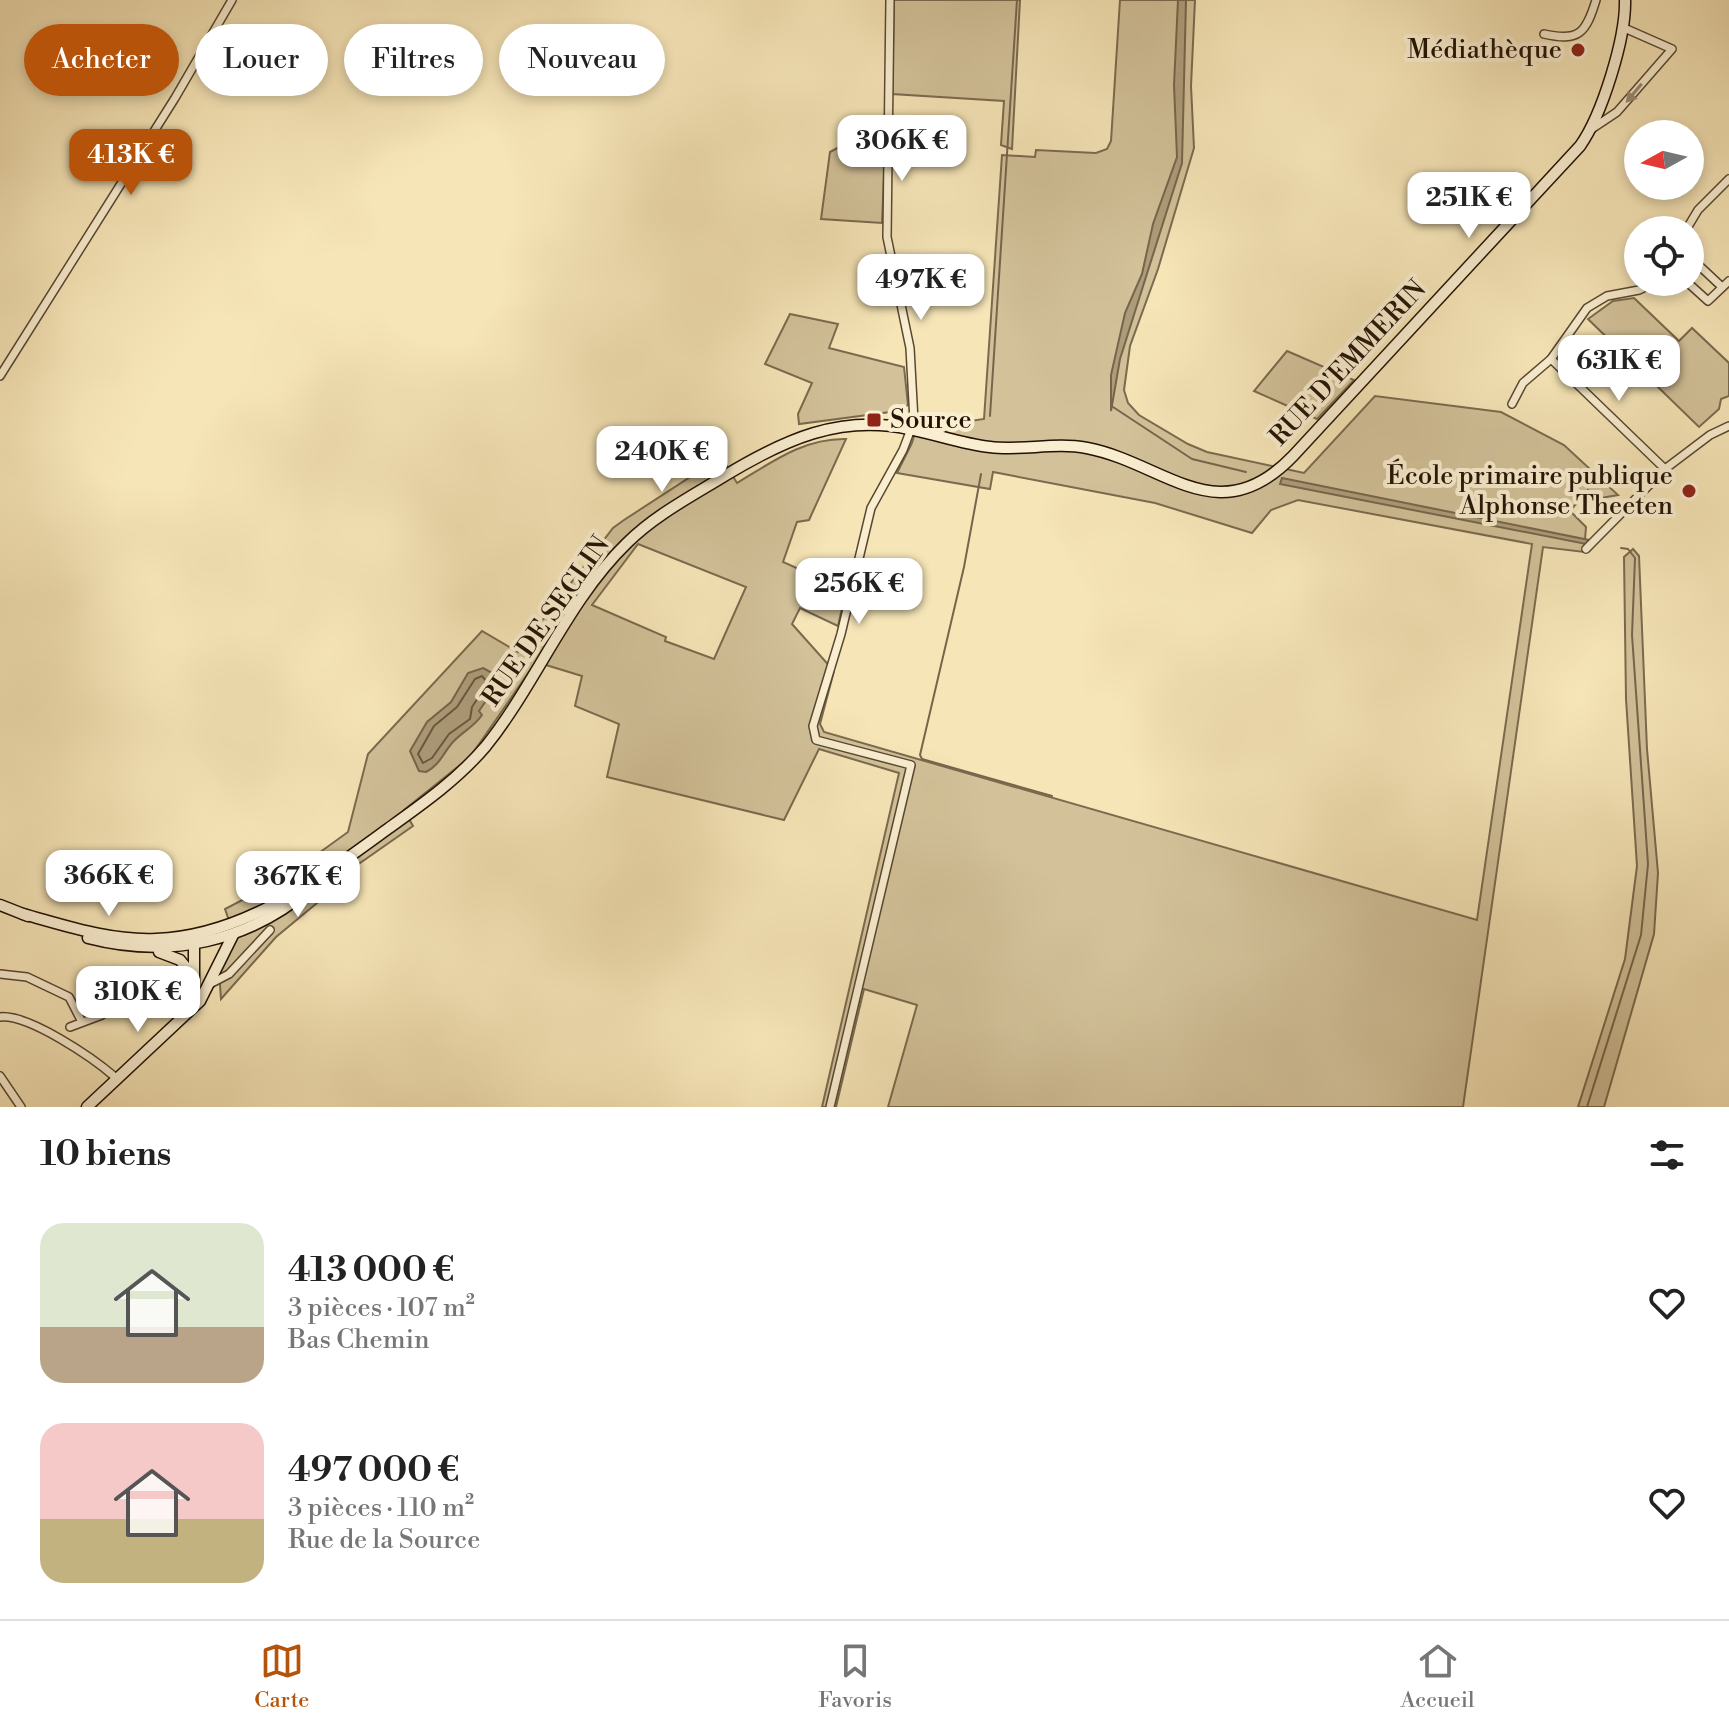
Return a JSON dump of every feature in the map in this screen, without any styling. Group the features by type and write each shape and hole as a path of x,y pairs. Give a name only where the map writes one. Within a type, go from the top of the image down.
{"main road":[{"name":"RUE D'EMMERIN","path":"1271,475 1293,456 1570,157 1590,130 1622,27 1625,0"},
{"name":"RUE DE SECLIN","path":"338,865 450,783 490,740 599,576 626,544 650,523 762,453 798,436 851,425 912,429 987,447 1088,448 1180,486 1207,492 1240,489 1271,475"},
{"path":"141,948 234,934 289,905 338,865"},
{"path":"23,914 122,937 197,941 256,913 338,865"},
{"path":"0,905 81,936 176,957 194,978 208,985"},
{"path":"87,1107 115,1077 200,1001 234,934"},
{"path":"197,941 214,971"},
{"path":"183,1017 193,996 197,941"}],"street":[{"path":"0,376 175,98 232,0"},
{"path":"830,1107 911,765 816,740 813,723 841,634 871,508 912,429 910,348 889,259 886,224 890,0"},
{"path":"1544,34 1566,38 1581,32 1589,22 1596,0"},
{"path":"1590,130 1617,112 1672,49 1622,27"},
{"path":"1694,216 1729,179"},
{"path":"1704,270 1722,287"},
{"path":"1702,296 1708,301 1729,281"},
{"path":"1512,404 1523,383 1551,359 1558,344 1591,304 1607,296 1624,293"},
{"path":"1551,359 1665,469"},
{"path":"1587,548 1665,469 1710,435 1729,426"},
{"path":"208,985 229,974 270,930"},
{"path":"0,974 22,975 69,997 82,1022"},
{"path":"70,1027 102,1015"},
{"path":"0,1017 25,1022 98,1062 115,1077"},
{"path":"0,1076 21,1107"}],"shaded area":[{"path":"894,0 1020,0 1012,149 1001,145 1004,101 892,94"},
{"path":"1120,0 1195,0 1191,86 1194,148 1158,269 1130,346 1124,390 1128,403 1139,415 1207,452 1304,473 1375,396 1501,412 1564,445 1618,495 1601,498 1588,490 1570,511 1586,527 1584,552 1543,547 1463,1107 888,1107 917,1005 864,989 836,1107 822,1107 899,773 819,749 784,820 607,777 619,724 575,706 582,676 536,662 470,757 404,810 413,826 333,882 323,898 276,937 221,999 219,971 236,941 225,909 283,879 348,832 368,754 482,631 518,652 613,528 721,457 737,483 802,447 816,442 846,439 809,520 797,522 783,562 846,590 838,626 800,608 792,624 834,671 820,724 824,732 1477,920 1532,544 1298,500 1271,510 1252,533 1155,503 993,472 990,489 897,473 912,443 920,416 945,425 984,419 1002,155 1035,157 1036,150 1096,153 1107,149 1111,141","holes":["638,544 746,587 714,659 665,641 666,637 592,605"]},
{"path":"845,144 877,144 885,152 882,223 821,219 830,152"},
{"path":"1634,298 1679,341 1692,328 1729,363 1729,396 1721,399 1719,409 1699,427 1588,319 1613,301"},
{"path":"790,314 838,324 829,348 904,367 908,405 898,411 799,424 798,414 812,383 765,364"},
{"path":"1287,351 1354,380 1317,419 1254,391"},
{"path":"1633,549 1639,556 1647,749 1658,873 1654,934 1604,1107 1578,1107 1625,959 1637,866 1626,699 1624,557"}],"water":[{"path":"1178,0 1186,0 1182,163 1120,359 1111,411 1111,375 1125,313 1142,274 1153,224 1177,157 1174,85"},
{"path":"1282,478 1589,540 1586,544 1280,484"},
{"path":"483,668 494,674 497,685 479,711 482,715 453,742 435,766 426,772 419,771 410,751 427,722 451,702 468,673"}],"waterway":[{"path":"990,416 1017,0"},
{"path":"1113,407 1192,459 1246,472"},
{"path":"981,474 964,567 920,755 922,759 1052,796"},
{"path":"1587,1107 1641,935 1648,864 1632,635 1635,558 1628,549 1621,548"}],"place":[{"name":"Médiathèque","path":"1578,50"},
{"name":"Source","path":"874,420"},
{"name":"École primaire publique Alphonse Theeten","path":"1689,491"}]}
